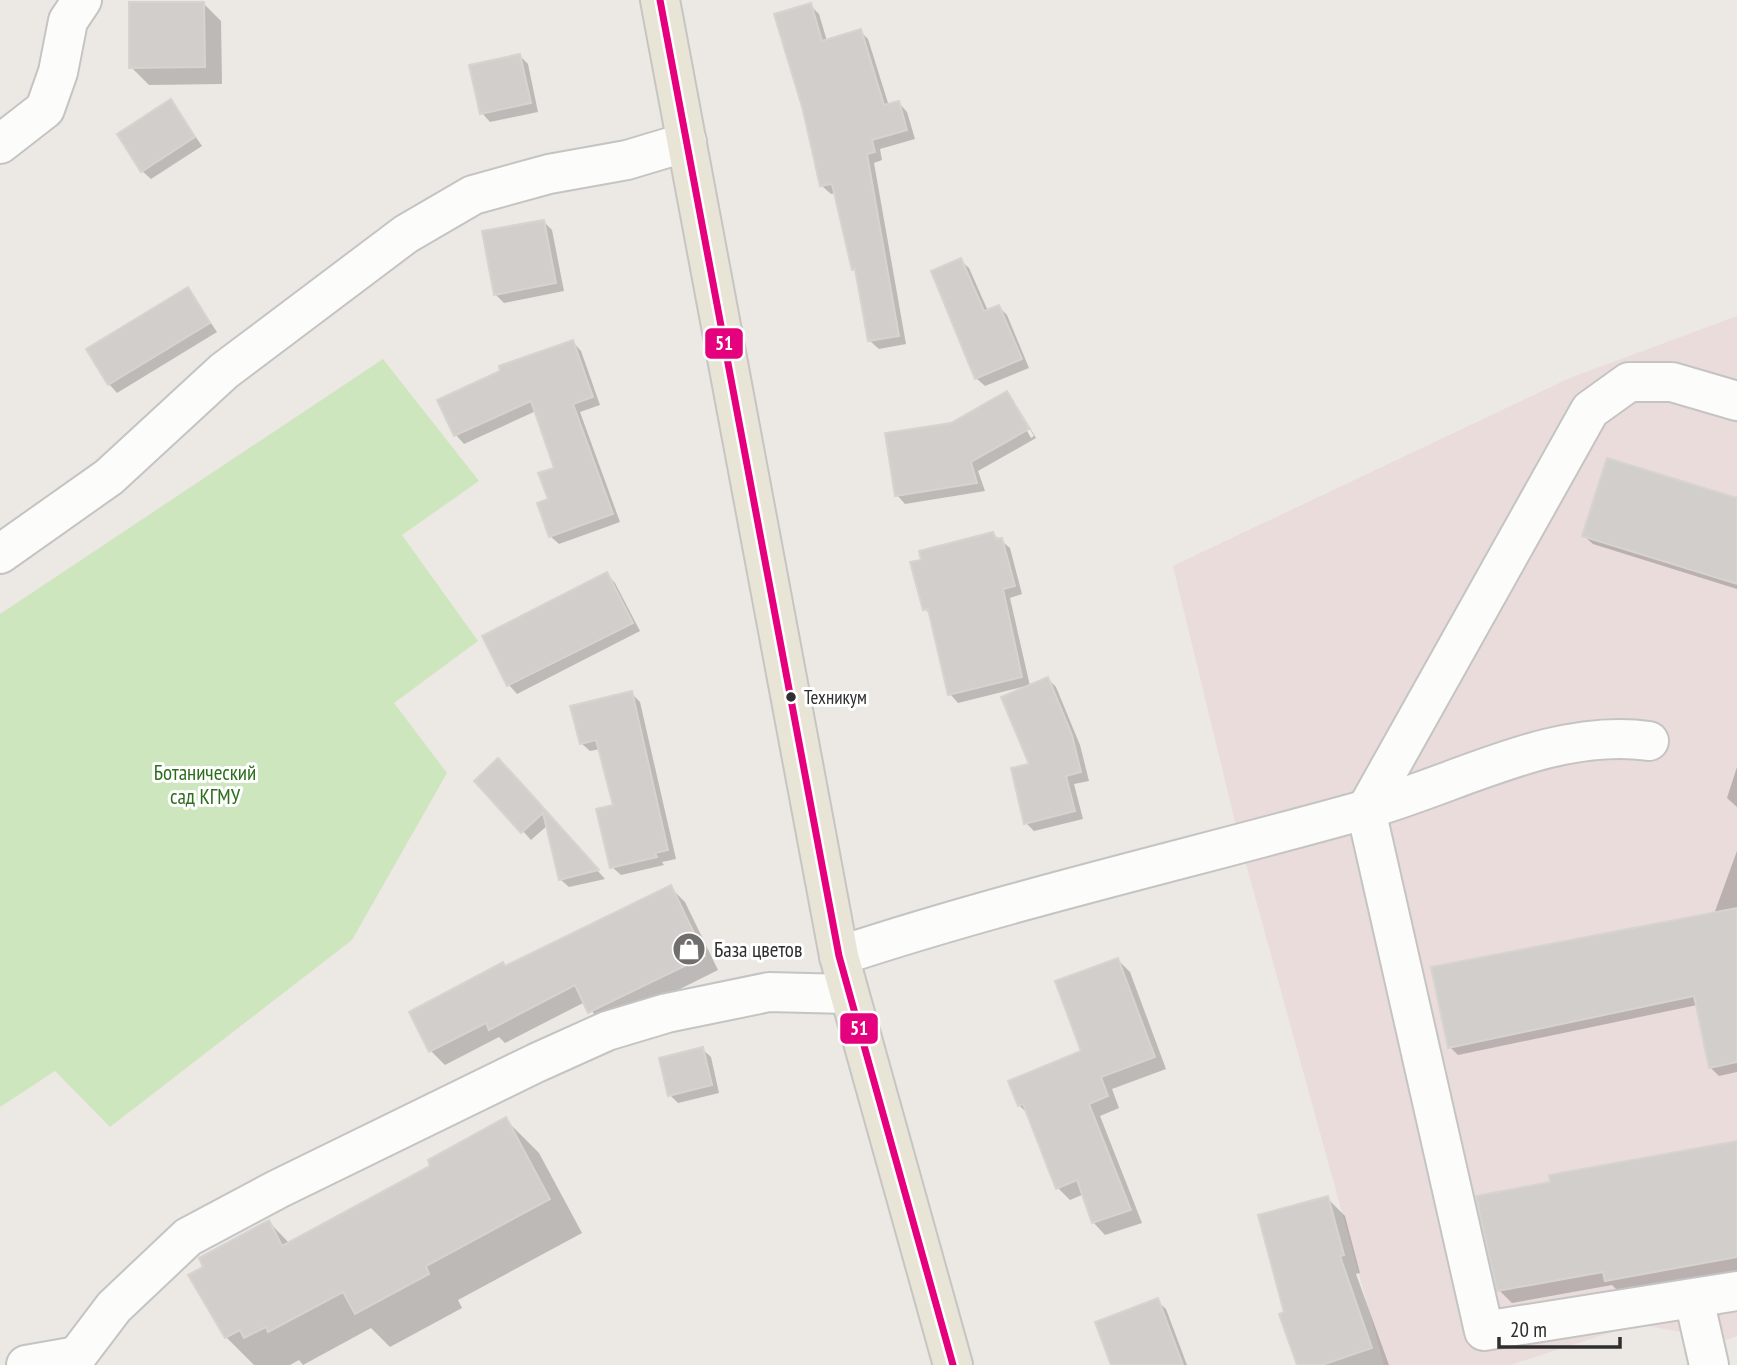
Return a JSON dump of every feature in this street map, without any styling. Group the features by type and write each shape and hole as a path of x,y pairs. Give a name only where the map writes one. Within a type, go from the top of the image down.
{"main road":[{"path":"660,0 756,528 847,994 953,1365"}],"street":[{"path":"0,144 45,109 58,72 68,21 82,0"},
{"path":"0,554 109,477 224,371 406,234 473,195 549,174 627,160 687,142"},
{"path":"1737,401 1672,382 1629,383 1590,410 1366,810 1484,1331 1737,1291"},
{"path":"839,956 943,922 1366,810 1567,743 1619,737 1649,741"},
{"path":"26,1365 73,1360 114,1307 188,1237 536,1063 607,1031 667,1013 769,992 847,994"},
{"path":"1694,1299 1709,1365"}],"shaded area":[{"path":"1737,316 1737,1336 1726,1340 1637,1324 1510,1365 1384,1365 1240,842 1173,566 1570,378"}],"green space":[{"name":"Ботанический сад КГМУ","path":"383,359 479,481 402,535 478,641 394,703 447,773 352,940 110,1127 55,1071 0,1107 0,614"}],"building":[{"path":"129,2 204,2 205,67 129,68"},
{"path":"811,3 822,41 861,29 884,105 899,101 907,130 872,140 875,152 867,154 899,336 868,341 855,269 852,270 832,184 820,186 803,110 774,14"},
{"path":"520,54 531,103 480,114 469,65"},
{"path":"171,99 195,137 141,172 117,134"},
{"path":"544,220 556,283 494,295 482,231"},
{"path":"961,258 984,311 999,305 1022,359 975,379 931,271"},
{"path":"188,287 210,323 108,385 86,349"},
{"path":"573,340 593,397 573,404 613,514 549,537 537,503 548,499 538,473 554,468 531,401 454,436 437,400 500,371 499,366"},
{"path":"1007,391 1029,429 971,462 977,483 895,496 885,433 951,423"},
{"path":"1607,458 1737,498 1737,584 1582,536"},
{"path":"993,532 996,539 1002,538 1015,586 1003,589 1022,677 948,695 928,609 923,610 910,562 921,560 919,551"},
{"path":"607,572 633,623 507,686 482,636"},
{"path":"1048,677 1072,735 1081,772 1066,776 1075,811 1024,824 1011,768 1029,764 1001,697"},
{"path":"632,691 668,850 655,853 657,857 610,868 596,809 613,805 596,740 580,744 570,706"},
{"path":"498,758 599,870 559,880 543,813 521,833 474,781"},
{"path":"671,885 705,956 588,1013 575,985 489,1030 486,1023 429,1052 409,1012 503,962 505,966"},
{"path":"1737,908 1737,1062 1709,1068 1694,996 1448,1048 1431,967"},
{"path":"1118,958 1155,1057 1101,1077 1108,1096 1089,1104 1131,1210 1092,1223 1077,1180 1056,1189 1023,1104 1018,1106 1008,1081 1081,1051 1055,981"},
{"path":"703,1047 712,1085 668,1096 659,1058"},
{"path":"506,1117 550,1199 426,1266 429,1274 355,1314 343,1292 268,1332 266,1327 244,1338 240,1330 225,1338 188,1275 203,1267 199,1258 269,1220 282,1246 430,1166 428,1160"},
{"path":"1737,1141 1737,1257 1605,1281 1603,1272 1497,1291 1476,1196 1550,1182 1549,1175"},
{"path":"1328,1196 1344,1255 1340,1256 1372,1348 1322,1365 1297,1365 1279,1314 1284,1312 1258,1215"},
{"path":"1158,1298 1183,1365 1111,1365 1095,1322"}],"transit line":[{"name":"51","path":"660,0 839,956 953,1365"}],"place":[{"name":"Техникум","path":"791,697"},
{"name":"База цветов","path":"689,949"}]}
